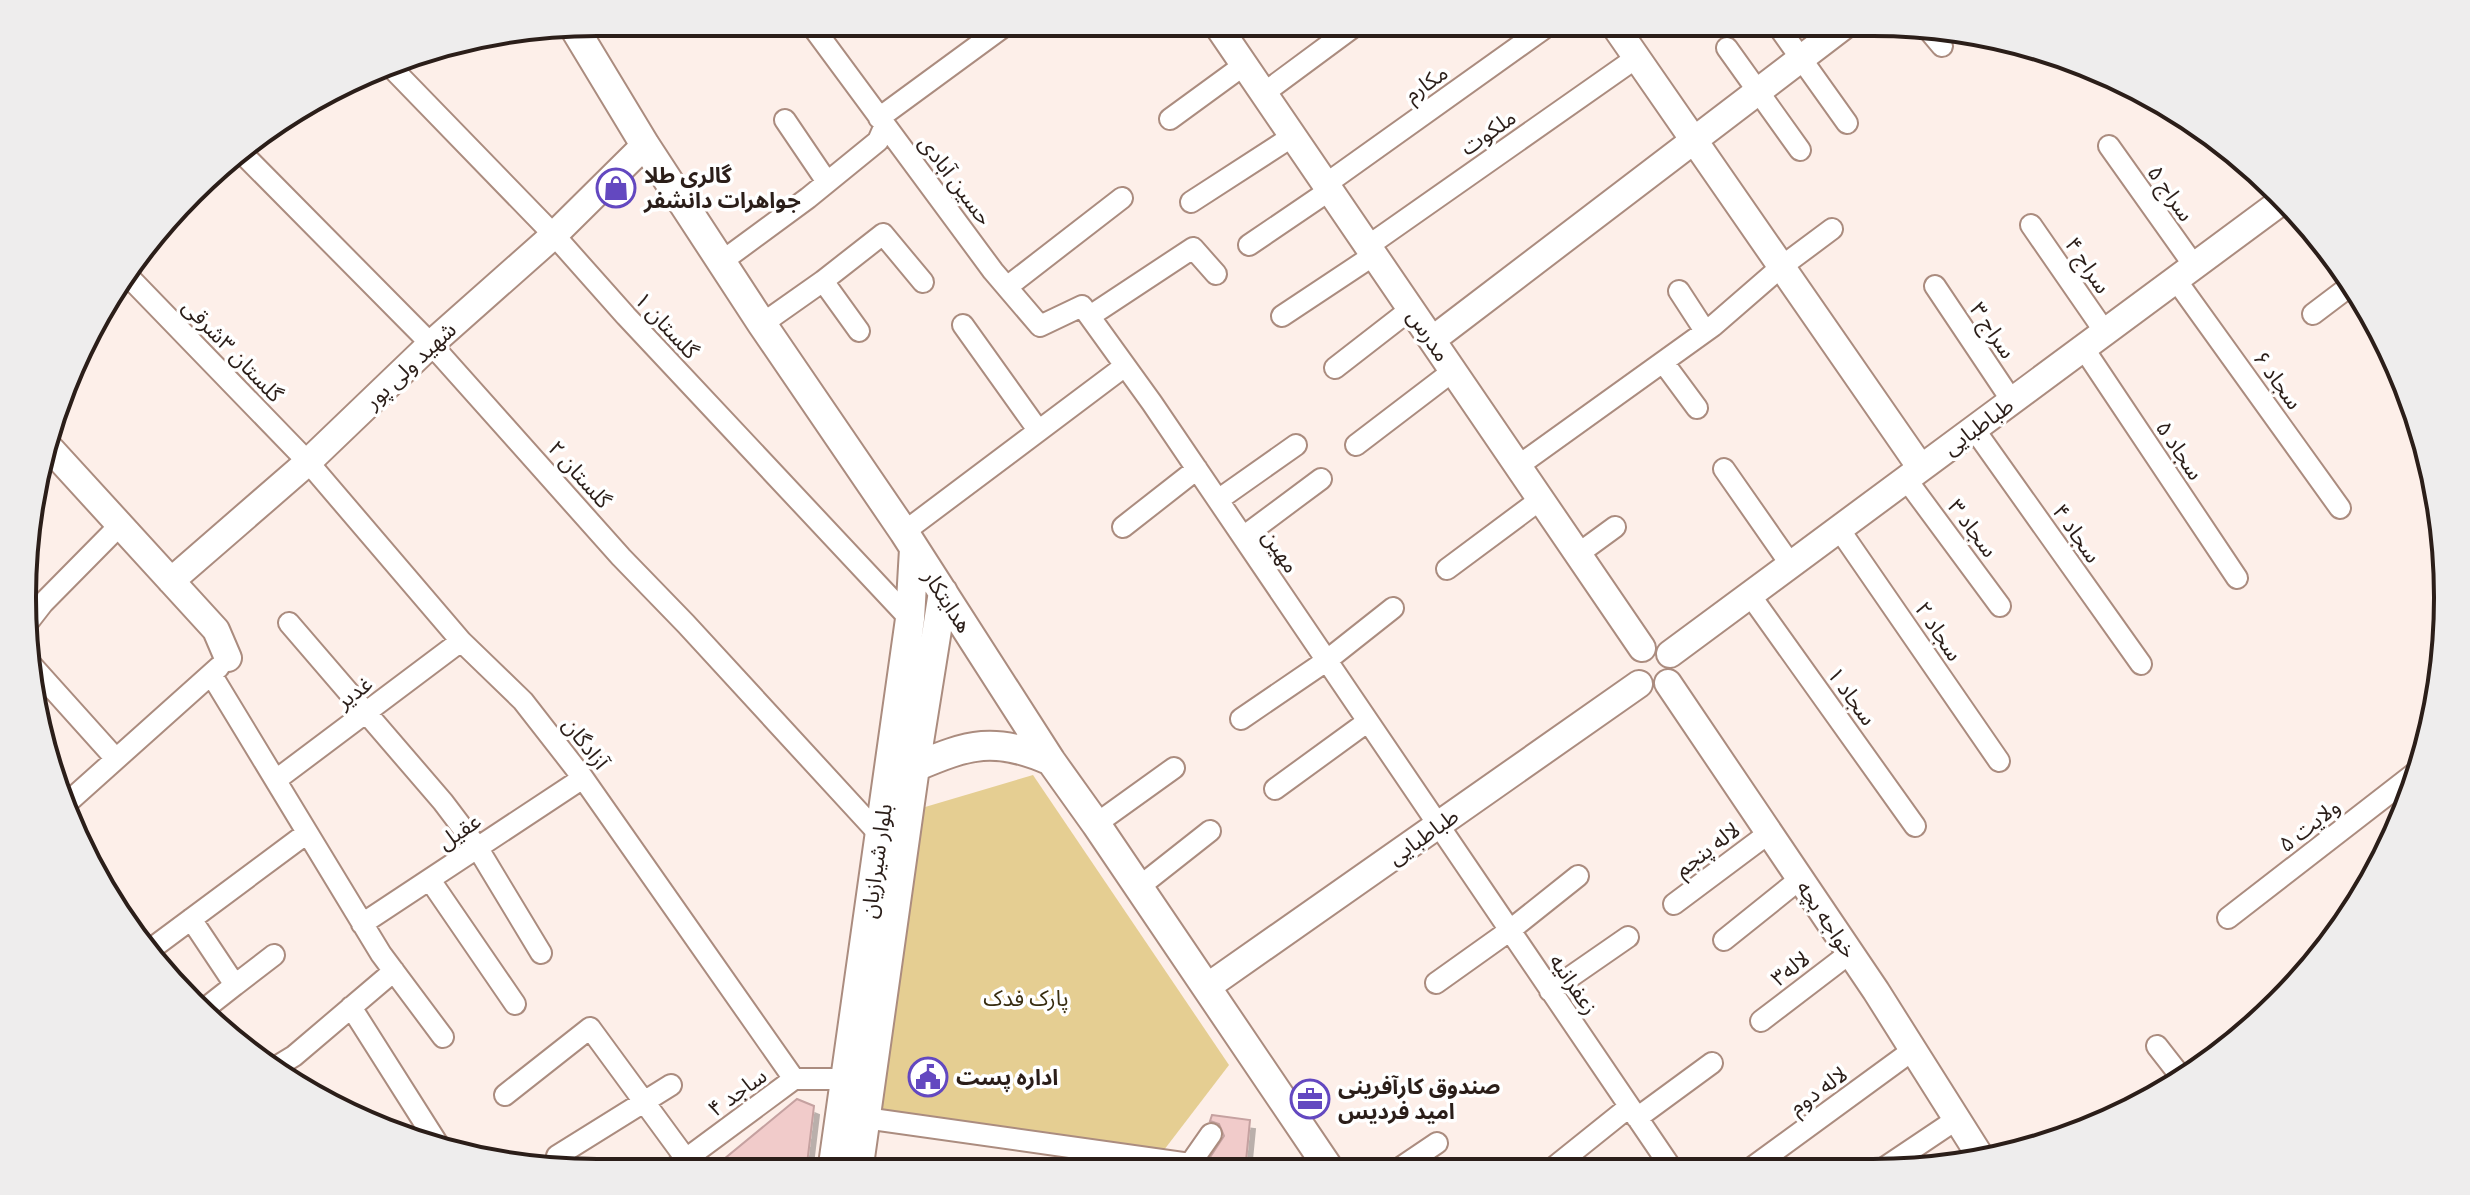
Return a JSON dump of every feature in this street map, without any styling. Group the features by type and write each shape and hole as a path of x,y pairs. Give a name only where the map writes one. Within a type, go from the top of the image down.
{"main road":[{"name":"هدایتکار","path":"586,36 645,145 721,262 909,540 1051,761 1323,1159"},
{"name":"بلوار شیرازیان","path":"834,1159 910,619 909,540"},
{"name":"بلوار شیرازیان","path":"860,1159 943,592"},
{"path":"910,619 940,623"},
{"path":"915,767 953,751 979,745 1003,745 1051,761"}],"street":[{"name":"حسین آبادی","path":"819,36 1007,287 1040,326 1086,311"},
{"path":"721,262 878,141 882,121 992,36"},
{"name":"مدرس","path":"1224,36 1642,648"},
{"path":"1264,93 1341,36"},
{"name":"مکارم","path":"1249,245 1534,36"},
{"path":"1621,36 1781,267 1914,473"},
{"path":"1785,36 1847,123"},
{"path":"1432,340 1831,36"},
{"path":"1937,40 1942,46"},
{"path":"1727,48 1800,150"},
{"name":"ملکوت","path":"1282,316 1636,58"},
{"path":"1170,119 1244,65"},
{"name":"گلستان ۱","path":"397,74 554,235 910,619"},
{"path":"785,120 827,182"},
{"path":"1191,202 1293,136"},
{"name":"شهید ولی پور","path":"171,581 308,462 431,344 554,235 645,145"},
{"name":"سراج ۵","path":"2109,146 2185,274"},
{"name":"گلستان ۲","path":"248,159 431,344 621,557 880,835"},
{"path":"1007,287 1122,198"},
{"name":"طباطبایی","path":"1670,654 2275,206"},
{"name":"سراج ۴","path":"2031,225 2105,332"},
{"path":"1518,466 1705,331 1832,229"},
{"path":"762,324 883,234 923,282"},
{"path":"1086,311 1193,248 1216,274"},
{"name":"سجاد ۶","path":"2185,274 2340,508"},
{"path":"823,281 859,331"},
{"name":"گلستان ۳شرقی","path":"134,282 308,462"},
{"name":"سراج ۳","path":"1935,286 2012,401"},
{"path":"1679,291 1705,331"},
{"path":"2313,314 2343,292"},
{"path":"1335,368 1411,309"},
{"name":"مهین","path":"1086,311 1197,469 1438,826"},
{"path":"963,325 1038,430"},
{"name":"سجاد ۵","path":"2084,349 2237,578"},
{"path":"1663,362 1697,408"},
{"path":"909,540 1038,430 1125,366"},
{"path":"1356,445 1453,371"},
{"name":"سجاد ۴","path":"1974,429 2141,664"},
{"path":"1218,500 1296,445"},
{"path":"55,453 216,630 220,666 276,780 362,924 443,1037"},
{"name":"آزادگان","path":"308,462 461,641 523,701 583,778 794,1079"},
{"path":"1123,527 1197,469"},
{"path":"1724,469 1791,565"},
{"name":"سجاد ۳","path":"1914,473 2000,606"},
{"path":"1243,537 1321,479"},
{"path":"1447,569 1541,499"},
{"path":"36,612 120,525"},
{"path":"1578,554 1615,527"},
{"name":"سجاد ۲","path":"1839,529 1999,761"},
{"name":"سجاد ۱","path":"1750,595 1915,826"},
{"path":"1241,719 1326,661 1393,608"},
{"path":"289,623 443,802 477,847 541,953"},
{"name":"غدیر","path":"276,780 461,641"},
{"path":"1652,645 1662,647 1670,654 1674,663 1673,674 1668,683 1659,688 1639,684 1632,675 1634,655 1642,648 1652,645"},
{"path":"73,797 220,666"},
{"path":"42,677 116,759"},
{"name":"خواجه بچه","path":"1668,683 1850,953 1976,1149"},
{"name":"طباطبایی","path":"1207,987 1639,684"},
{"path":"1275,789 1367,722"},
{"path":"1096,824 1174,768"},
{"name":"عقیل","path":"362,924 583,778"},
{"name":"ولایت ۵","path":"2228,918 2402,783"},
{"name":"زعفرانیه","path":"1438,826 1662,1159"},
{"path":"1139,887 1210,831"},
{"path":"157,945 307,833"},
{"name":"لاله پنجم","path":"1674,904 1769,833"},
{"path":"1436,983 1509,931 1578,876"},
{"path":"1724,940 1800,879"},
{"path":"430,880 515,1004"},
{"path":"191,919 235,985"},
{"path":"1550,991 1628,937"},
{"name":"لاله۳","path":"1761,1021 1850,953"},
{"path":"210,1004 274,955"},
{"path":"284,1062 394,971"},
{"path":"351,1007 431,1133"},
{"path":"505,1095 590,1028 686,1159"},
{"path":"2157,1046 2175,1070"},
{"name":"لاله دوم","path":"1764,1159 1913,1050"},
{"path":"1566,1159 1633,1112 1712,1063"},
{"name":"ساجد ۴","path":"686,1159 794,1079 845,1079"},
{"path":"557,1156 671,1085"},
{"path":"865,1118 1155,1159"},
{"path":"1898,1158 1957,1119"},
{"path":"1194,1159 1211,1134"},
{"path":"1413,1159 1437,1143"}],"green space":[{"name":"پارک فدک","path":"1033,775 1229,1065 1164,1150 880,1111 915,810"}],"building":[{"path":"797,1099 814,1106 808,1159 724,1159"},
{"path":"1212,1115 1250,1120 1246,1159 1209,1159 1224,1136 1219,1124 1210,1121"}],"place":[{"name":"گالری طلا جواهرات دانشفر","path":"616,188"},
{"name":"اداره پست","path":"928,1077"},
{"name":"صندوق کارآفرینی امید فردیس","path":"1310,1099"}]}
